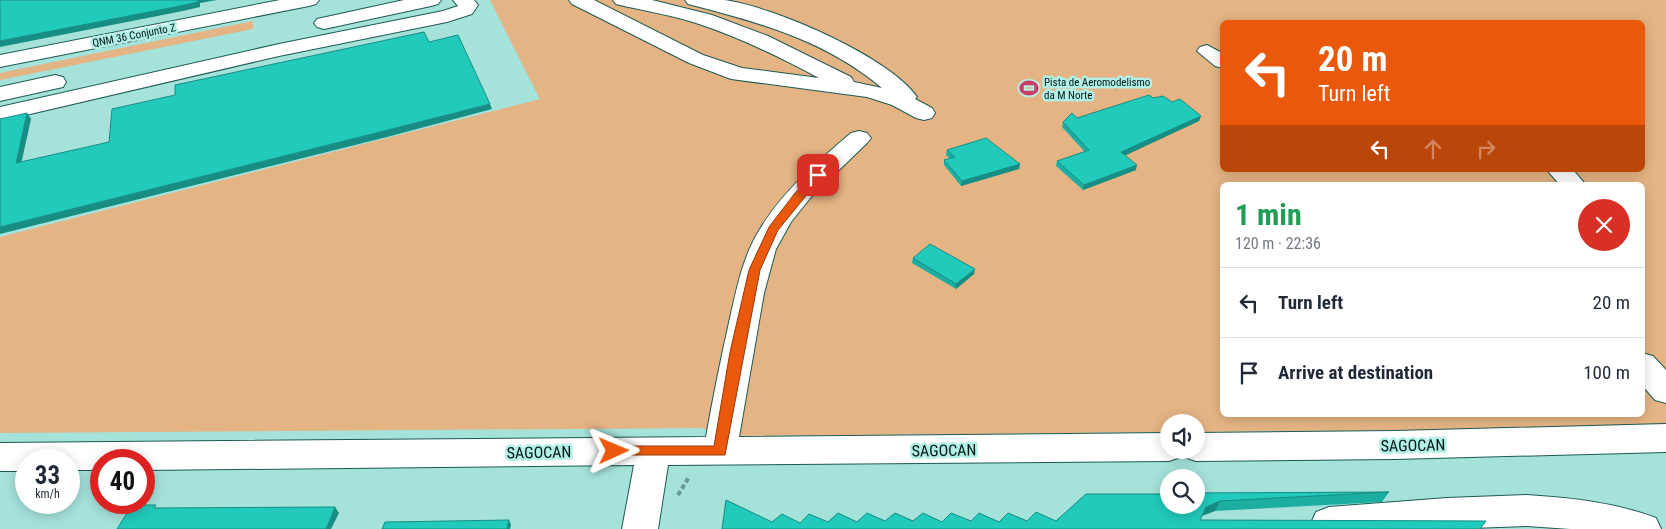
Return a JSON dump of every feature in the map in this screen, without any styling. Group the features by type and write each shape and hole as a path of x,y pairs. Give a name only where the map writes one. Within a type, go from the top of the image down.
{"street":[{"path":"0,114 277,17 309,0"},
{"path":"0,94 277,17 431,0"},
{"path":"277,17 456,14 465,10 468,5 463,0"},
{"path":"578,0 696,59 718,67 762,78 869,90"},
{"path":"623,0 670,10 731,28 789,53 843,82"},
{"path":"695,0 719,4 762,18 807,34 851,55 889,82 924,113 900,100 843,82 781,71 718,67"},
{"name":"QNM 36 Conjunto Z","path":"0,61 277,17"},
{"path":"720,451 737,352 755,270 765,246 773,230 798,196 828,165 860,138"},
{"path":"1560,172 1571,182"},
{"path":"1645,367 1666,391"},
{"name":"SAGOCAN","path":"1205,447 1666,438"},
{"name":"SAGOCAN","path":"1631,440 1666,447"},
{"name":"SAGOCAN","path":"0,457 1160,447"},
{"path":"640,529 653,451"},
{"path":"1294,525 1506,520 1552,512 1592,515 1643,529"}],"shaded area":[{"path":"490,0 1666,0 1666,428 1205,432 1205,414 1160,414 1160,432 734,436 701,428 0,433 0,237 540,99"},
{"path":"253,21 253,29 0,80 0,73"}],"building":[{"path":"0,0 198,0 198,2 0,41"},
{"path":"424,32 429,42 458,35 490,104 0,227 0,119 27,113 16,163 109,142 112,109 175,95 175,85"},
{"path":"1149,95 1153,98 1163,96 1172,102 1180,99 1201,116 1121,152 1137,165 1084,185 1057,161 1089,150 1063,122 1072,113 1077,118"},
{"path":"986,138 1020,164 962,181 944,160 955,157 947,150"},
{"path":"930,244 975,269 956,284 913,258"},
{"path":"1389,492 1220,501 1205,509 1205,493"},
{"path":"1086,494 1160,494 1160,514 1203,514 1200,520 1486,521 1480,529 722,529 726,500 772,522 782,514 800,523 809,514 828,522 838,513 857,522 867,513 885,521 895,513 913,521 923,513 942,522 951,513 971,521 979,513 999,522 1008,513 1027,521 1036,512 1056,521"},
{"path":"335,507 326,529 117,529 126,514 155,514 155,508"},
{"path":"509,520 507,529 382,529 385,522"}],"place":[{"name":"Pista de Aeromodelismo da M Norte","path":"1029,88"}],"route":[{"path":"614,451 720,451 737,352 755,270 773,230 798,196 818,175"}]}
